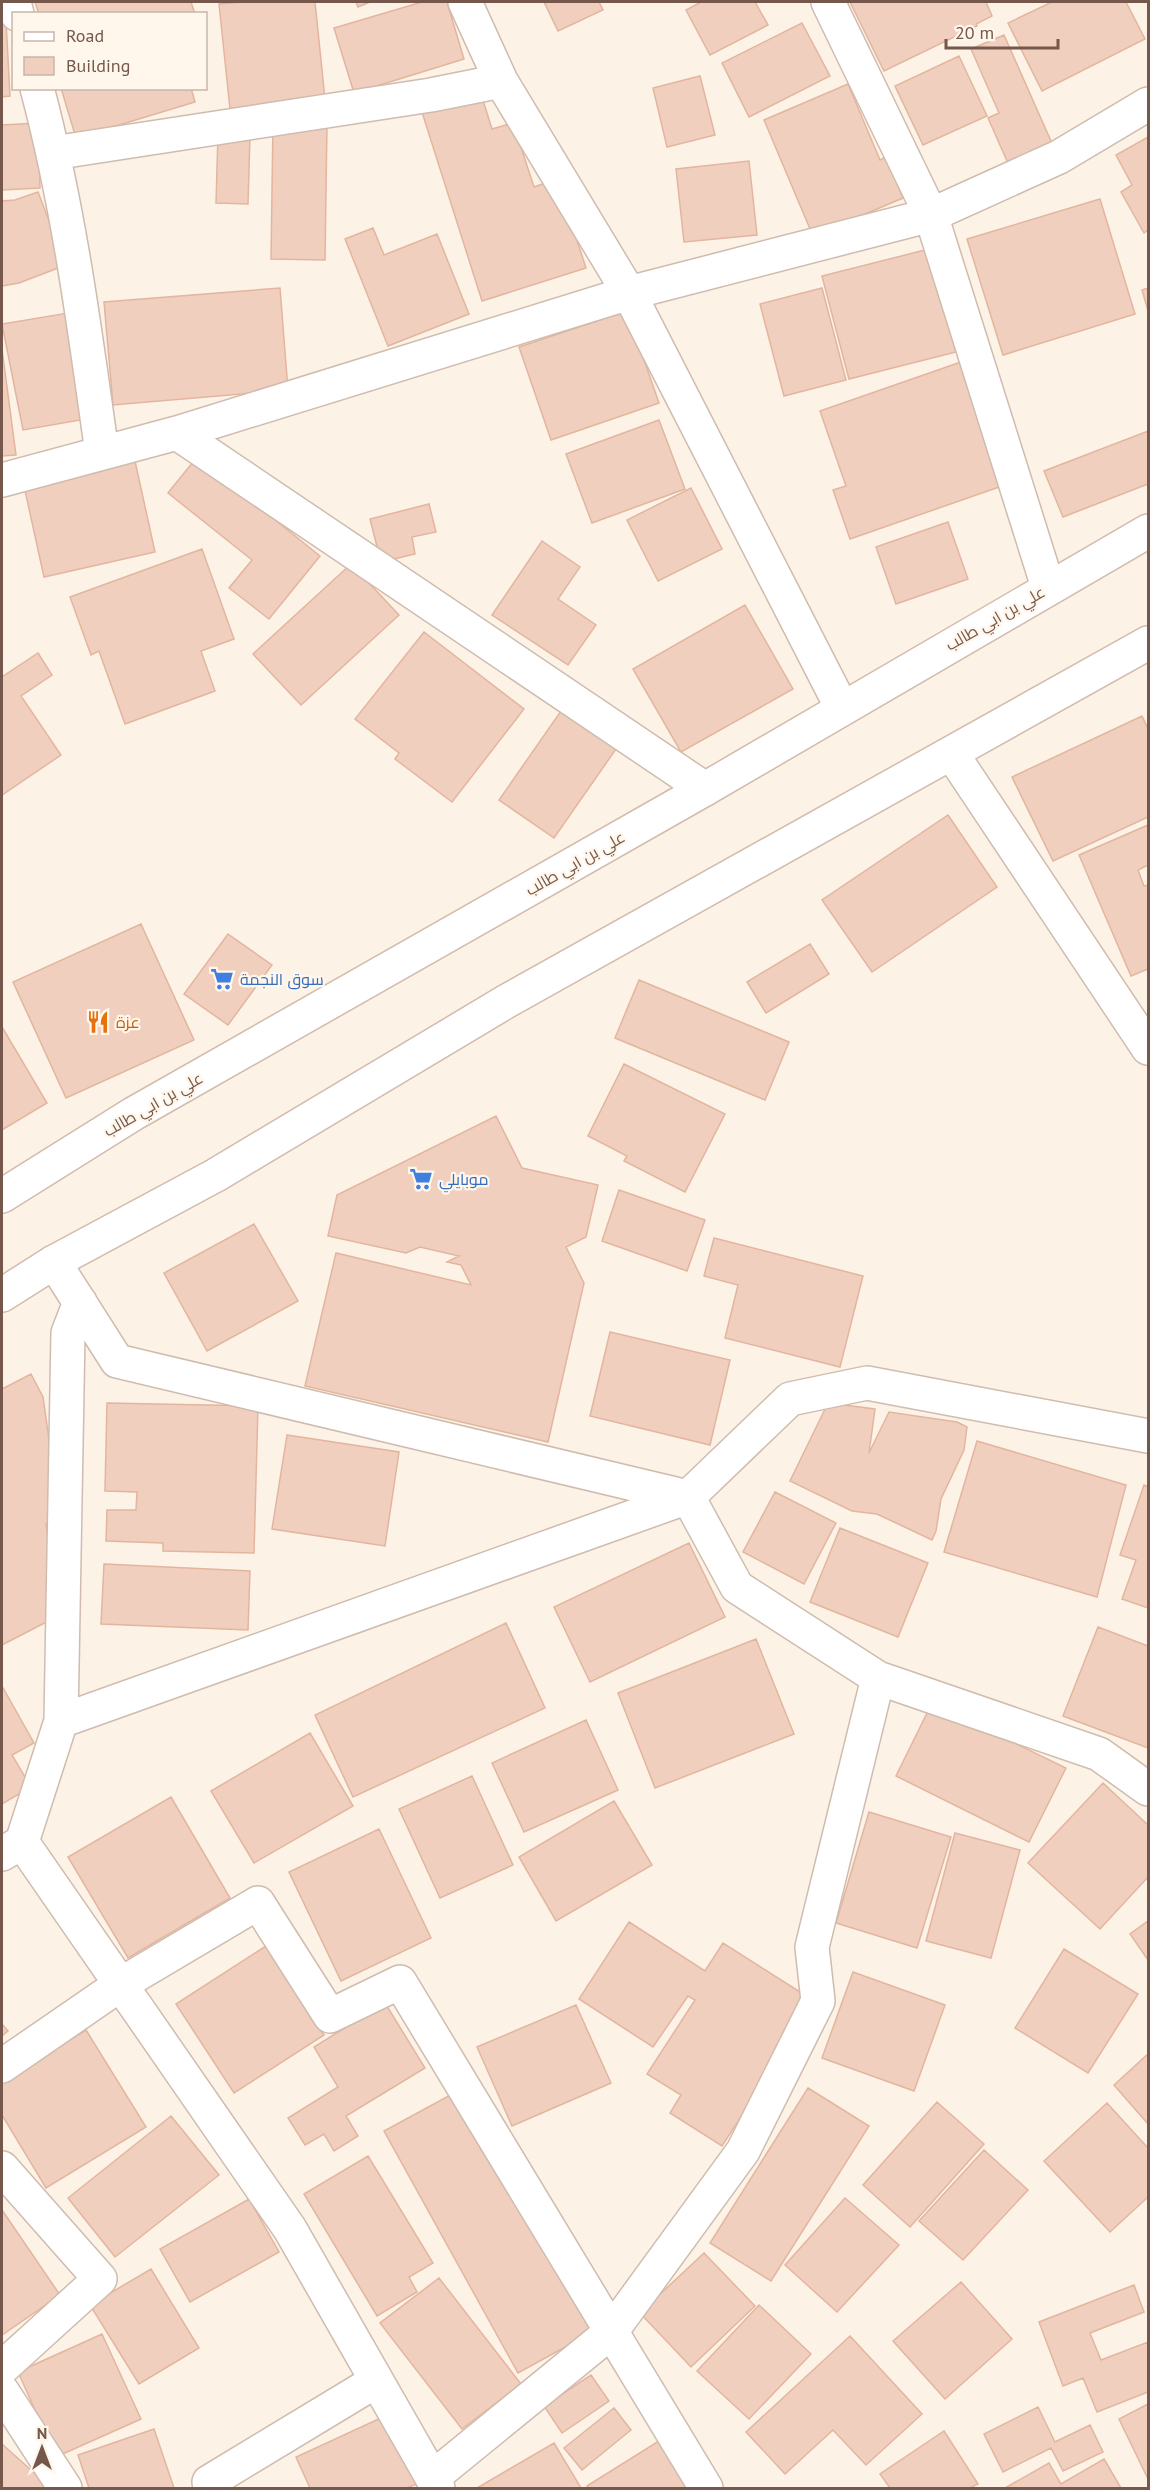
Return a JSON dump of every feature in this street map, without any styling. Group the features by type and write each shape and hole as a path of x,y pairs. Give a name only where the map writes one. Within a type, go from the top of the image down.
{"street":[{"path":"465,2 501,81 629,292 842,708"},
{"path":"828,2 931,215 1048,587"},
{"path":"53,153 431,95 501,81"},
{"path":"37,90 53,153 81,303 102,453"},
{"path":"2,480 177,433 629,292 931,215 1059,157 1149,104"},
{"path":"177,433 705,789"},
{"name":"علي بن ابي طالب","path":"2,1196 133,1114 705,789 1048,587 1149,531"},
{"path":"2,1295 54,1262 216,1175 507,1001 1149,643"},
{"path":"952,754 1149,1048"},
{"path":"54,1262 117,1361 688,1497 737,1587 878,1678 1099,1754 1149,1789"},
{"path":"80,1302 68,1333 61,1721 12,1848 120,1984 290,2229 435,2483 611,2332 743,2151 818,2001 812,1947 878,1678"},
{"path":"61,1721 688,1497 790,1399 867,1383 1149,1436"},
{"path":"2,2066 120,1984 258,1903 330,2016 400,1982 706,2488"},
{"path":"2,2168 100,2279 2,2368"},
{"path":"212,2488 209,2482 376,2381"},
{"path":"2,2391 65,2488"}],"building":[{"path":"2,2 5,2 10,96 2,97"},
{"path":"35,2 191,2 194,12 38,12"},
{"path":"315,2 325,99 230,109 219,4"},
{"path":"356,2 370,2 358,7"},
{"path":"422,2 447,2 464,59 354,93 334,28"},
{"path":"544,2 599,2 603,10 558,31"},
{"path":"701,2 755,2 768,25 710,55 686,10"},
{"path":"850,2 986,2 992,16 976,24 977,26 884,71"},
{"path":"1052,2 1126,2 1145,39 1042,91 1008,23"},
{"path":"802,23 830,76 749,117 722,63"},
{"path":"1004,35 1055,150 1011,170 988,118 999,113 971,49"},
{"path":"959,56 987,116 923,145 895,86"},
{"path":"700,76 715,135 667,147 653,88"},
{"path":"848,84 880,160 886,157 903,198 813,236 764,120"},
{"path":"62,90 192,90 195,102 76,138"},
{"path":"480,91 492,129 513,123 534,187 557,179 586,268 482,301 421,109"},
{"path":"38,123 40,188 2,190 2,125"},
{"path":"273,123 327,124 325,260 271,259"},
{"path":"218,134 250,135 248,204 216,203"},
{"path":"1148,137 1148,230 1144,233 1121,192 1132,185 1116,155"},
{"path":"749,161 757,235 684,242 676,169"},
{"path":"38,192 66,265 19,283 2,286 2,201 15,200"},
{"path":"1100,199 1135,314 1003,355 967,239"},
{"path":"373,228 384,255 437,234 469,314 388,346 345,239"},
{"path":"929,249 956,352 849,379 822,276"},
{"path":"280,288 288,390 113,405 104,302"},
{"path":"822,288 846,380 784,396 760,304"},
{"path":"1148,288 1148,311 1142,290"},
{"path":"627,311 659,403 551,440 519,347"},
{"path":"74,312 92,418 23,430 2,324"},
{"path":"2,349 16,455 2,456"},
{"path":"961,362 1005,485 850,539 833,490 846,486 820,411"},
{"path":"659,420 685,489 592,523 566,454"},
{"path":"1148,431 1148,484 1063,517 1044,471"},
{"path":"197,457 320,556 269,619 229,588 252,560 168,493"},
{"path":"135,461 155,552 44,577 24,486"},
{"path":"691,488 722,549 658,581 627,520"},
{"path":"429,504 436,532 412,537 415,554 381,562 370,519"},
{"path":"948,522 968,579 896,604 876,547"},
{"path":"542,541 580,567 558,599 596,625 568,665 492,615"},
{"path":"202,549 234,639 201,651 215,691 125,724 99,651 91,655 70,597"},
{"path":"351,564 399,615 301,705 253,654"},
{"path":"745,605 793,689 681,752 633,669"},
{"path":"424,632 524,709 452,802 395,759 399,753 355,719"},
{"path":"38,653 52,675 21,696 61,755 2,795 2,677"},
{"path":"561,711 616,749 554,838 499,800"},
{"path":"1142,716 1148,729 1148,817 1053,861 1012,777"},
{"path":"948,815 997,887 872,972 822,900"},
{"path":"1148,825 1148,865 1138,870 1144,886 1148,885 1148,969 1131,976 1079,855"},
{"path":"141,924 194,1040 66,1098 13,982"},
{"path":"228,934 272,965 228,1025 184,994"},
{"path":"810,944 829,974 766,1013 747,982"},
{"path":"639,980 789,1042 765,1100 615,1038"},
{"path":"2,1027 47,1103 2,1130"},
{"path":"624,1064 725,1114 685,1192 624,1161 627,1156 588,1136"},
{"path":"496,1116 522,1168 598,1185 586,1237 566,1247 584,1283 548,1442 305,1386 336,1253 471,1285 461,1265 447,1262 459,1256 420,1247 406,1253 328,1236 337,1195"},
{"path":"619,1190 705,1220 687,1271 602,1241"},
{"path":"254,1224 298,1301 207,1351 164,1273"},
{"path":"714,1238 863,1276 840,1367 725,1338 738,1285 704,1276"},
{"path":"610,1332 730,1360 710,1445 590,1416"},
{"path":"31,1374 43,1397 60,1517 46,1524 60,1615 2,1645 2,1389"},
{"path":"107,1403 258,1406 254,1553 163,1551 163,1543 106,1541 107,1510 136,1510 137,1492 105,1491"},
{"path":"828,1403 875,1409 869,1453 889,1412 957,1422 967,1427 964,1450 941,1499 936,1531 932,1540 877,1514 852,1511 790,1481"},
{"path":"287,1435 399,1452 385,1546 272,1529"},
{"path":"977,1441 1126,1485 1097,1597 944,1552"},
{"path":"1144,1485 1148,1487 1148,1608 1122,1599 1136,1560 1120,1555"},
{"path":"775,1492 836,1523 804,1584 743,1552"},
{"path":"840,1528 928,1563 898,1637 810,1602"},
{"path":"689,1543 725,1617 590,1682 554,1607"},
{"path":"104,1564 250,1571 248,1630 101,1624"},
{"path":"506,1623 545,1708 353,1797 315,1715"},
{"path":"1098,1627 1148,1646 1148,1748 1063,1716"},
{"path":"756,1639 794,1734 655,1788 618,1693"},
{"path":"2,1686 34,1743 12,1755 31,1787 2,1804"},
{"path":"932,1703 1066,1768 1029,1842 896,1776"},
{"path":"586,1720 618,1790 524,1832 492,1763"},
{"path":"310,1733 353,1806 254,1863 211,1791"},
{"path":"472,1776 513,1865 440,1898 399,1809"},
{"path":"1103,1783 1148,1825 1148,1877 1100,1929 1028,1863"},
{"path":"171,1797 230,1898 128,1958 68,1857"},
{"path":"614,1801 652,1865 556,1921 519,1857"},
{"path":"869,1812 951,1837 917,1948 836,1923"},
{"path":"379,1829 431,1938 341,1981 289,1872"},
{"path":"955,1833 1020,1850 991,1958 926,1941"},
{"path":"1148,1921 1148,1960 1130,1934"},
{"path":"629,1922 705,1971 723,1943 808,1997 776,2047 784,2051 722,2146 670,2113 681,2095 647,2074 695,2000 688,1996 653,2047 579,1999"},
{"path":"266,1946 324,2035 234,2093 176,2004"},
{"path":"1064,1949 1138,1994 1088,2073 1015,2028"},
{"path":"853,1972 945,2005 914,2091 822,2058"},
{"path":"385,2003 425,2068 346,2116 358,2136 334,2151 324,2134 305,2145 288,2118 338,2087 314,2047"},
{"path":"576,2005 611,2083 512,2126 477,2047"},
{"path":"2,2024 8,2031 2,2036"},
{"path":"86,2030 146,2127 46,2188 2,2115 2,2082"},
{"path":"1148,2054 1148,2124 1114,2085"},
{"path":"808,2088 869,2126 771,2281 710,2243"},
{"path":"454,2093 600,2328 518,2373 384,2131"},
{"path":"937,2102 984,2144 910,2227 863,2185"},
{"path":"1107,2103 1148,2148 1148,2197 1110,2232 1044,2161"},
{"path":"171,2116 219,2175 115,2257 68,2198"},
{"path":"984,2150 1028,2190 963,2260 919,2221"},
{"path":"368,2156 433,2263 409,2277 417,2292 377,2316 304,2194"},
{"path":"845,2198 899,2245 837,2312 785,2265"},
{"path":"249,2199 279,2252 190,2302 160,2249"},
{"path":"2,2210 60,2295 2,2335"},
{"path":"704,2253 755,2306 691,2367 640,2313"},
{"path":"151,2269 199,2348 139,2384 90,2305"},
{"path":"439,2278 521,2384 462,2429 380,2323"},
{"path":"961,2282 1012,2339 945,2399 893,2341"},
{"path":"1134,2285 1144,2312 1090,2333 1101,2360 1148,2342 1148,2392 1097,2412 1083,2378 1063,2386 1039,2322"},
{"path":"759,2305 811,2354 749,2419 697,2371"},
{"path":"102,2334 141,2419 56,2457 18,2372"},
{"path":"850,2336 922,2414 866,2465 833,2430 785,2474 746,2432"},
{"path":"591,2375 609,2401 562,2433 544,2406"},
{"path":"1148,2404 1148,2479 1119,2419"},
{"path":"1038,2407 1055,2442 1090,2425 1103,2452 1063,2471 1051,2448 1003,2472 984,2434"},
{"path":"614,2408 631,2430 582,2470 564,2448"},
{"path":"385,2416 417,2484 406,2488 310,2488 296,2457"},
{"path":"154,2429 174,2488 89,2488 78,2455"},
{"path":"944,2431 978,2484 970,2488 890,2488 880,2474"},
{"path":"662,2439 694,2488 589,2488 587,2486"},
{"path":"554,2443 581,2488 477,2488"},
{"path":"2,2444 51,2488 2,2488"},
{"path":"1104,2459 1121,2488 1005,2488 1049,2463 1061,2484"}],"place":[{"name":"سوق النجمة","path":"222,979"},
{"name":"عزة","path":"98,1022"},
{"name":"موبايلي","path":"421,1179"}]}
